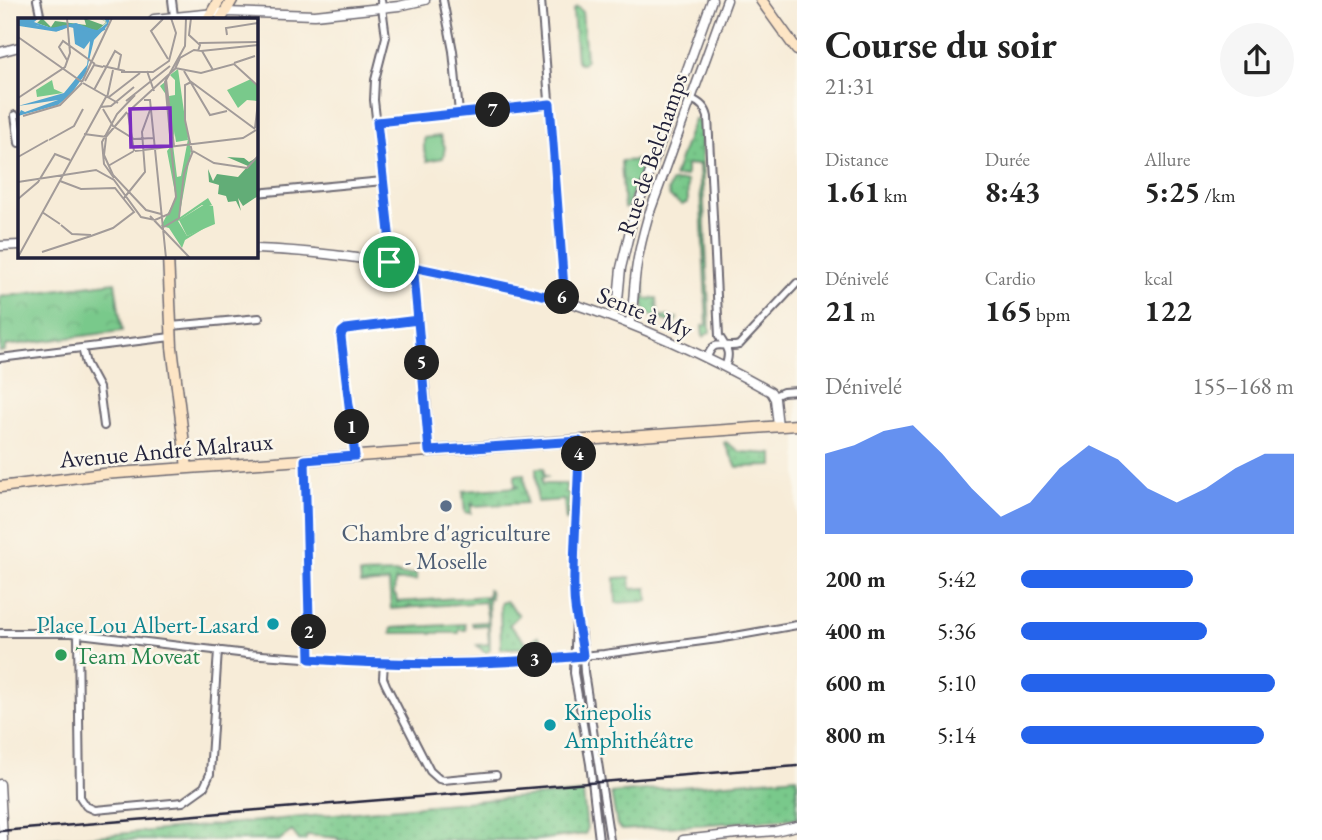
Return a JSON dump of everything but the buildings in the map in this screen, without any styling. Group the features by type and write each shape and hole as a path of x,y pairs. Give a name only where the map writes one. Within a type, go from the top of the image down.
{"main road":[{"path":"216,16 219,0"},
{"path":"216,16 232,0"},
{"path":"761,0 797,50"},
{"path":"168,257 171,332 187,468"},
{"name":"Avenue André Malraux","path":"0,487 103,474 797,425"}],"street":[{"path":"37,0 41,18"},
{"path":"172,0 174,16"},
{"path":"161,18 307,15 382,4 399,6 425,0"},
{"path":"443,0 453,51 459,113"},
{"path":"541,0 564,288 562,300"},
{"name":"Rue de Belchamps","path":"614,318 626,243 712,0"},
{"name":"Rue de Belchamps","path":"629,324 633,314 639,247 727,0"},
{"path":"382,4 386,37 374,91 391,251 389,262"},
{"path":"0,52 18,47"},
{"path":"678,93 698,102 708,117 719,336 728,350 726,367"},
{"path":"377,122 550,104"},
{"path":"15,115 18,137"},
{"path":"257,192 383,181"},
{"path":"642,195 654,200"},
{"path":"0,246 18,245"},
{"name":"Sente à My","path":"257,249 327,253 389,262 562,300 614,318 707,358 774,396"},
{"path":"413,267 429,451"},
{"path":"707,358 712,348 724,344 735,347 739,345 797,284"},
{"path":"0,358 82,348 259,318"},
{"path":"355,456 342,332 346,329 418,320"},
{"path":"82,348 86,364 99,388 104,426"},
{"path":"778,426 774,396 797,391"},
{"path":"579,441 574,673 590,764 599,840"},
{"path":"305,460 310,659"},
{"path":"576,620 582,636 610,840"},
{"path":"0,633 78,634 310,659 487,662 574,657 679,645 797,625"},
{"path":"78,634 80,797 86,806 95,810 183,802 204,787 210,774 218,650"},
{"path":"384,662 383,678 386,685 434,776 443,780 496,775"},
{"path":"0,784 3,840"},
{"path":"683,840 783,831 797,826"}],"green space":[{"path":"577,7 582,11 586,59 582,64 577,60 573,12"},
{"path":"694,119 700,121 710,332 703,337 702,326 707,325 699,164 686,165 686,176 674,176"},
{"path":"440,136 445,147 443,158 427,161 424,138"},
{"path":"645,160 627,208 624,208 621,161"},
{"path":"687,181 688,202 682,205 670,197 668,191 671,182"},
{"path":"644,280 645,299 657,298 658,316 677,318 674,324 646,311 643,301"},
{"path":"115,282 122,331 5,346 5,351 0,352 0,297"},
{"path":"724,443 740,452 773,454 773,466 737,467"},
{"path":"536,468 544,468 544,475 547,477 542,478 542,484 566,484 566,493 569,493 568,520 564,500 537,502"},
{"path":"524,474 526,503 471,504 471,513 465,513 463,491 518,487 515,486 515,475"},
{"path":"360,574 416,574 417,580 395,581 394,595 397,602 488,596 488,589 490,590 491,598 483,599 488,599 490,650 485,653 477,645 489,644 488,625 473,626 472,623 488,622 485,602 391,609 389,582 361,584"},
{"path":"630,577 631,589 647,588 648,601 616,603 615,578"},
{"path":"506,601 519,615 509,625 528,644 538,636 547,646 501,649 500,603"},
{"path":"465,624 466,630 459,630 459,633 391,633 392,628"},
{"path":"797,777 797,818 622,830 617,825 611,793"},
{"path":"583,793 587,830 585,834 536,840 338,840 308,835 305,840 299,840 292,831 279,840 34,840 496,799"}],"railway":[{"path":"0,831 797,766"}],"place":[{"name":"Chambre d'agriculture - Moselle","path":"446,506"},
{"name":"Place Lou Albert-Lasard","path":"273,624"},
{"name":"Team Moveat","path":"61,655"},
{"name":"Kinepolis Amphithéâtre","path":"550,725"}],"route":[{"path":"389,262 391,251 377,122 550,104 564,288 562,300 413,267 426,395 429,451 579,441 574,593 583,656 458,663 310,659 305,460 355,456 342,332 346,329 418,320 413,267 389,262"}]}
